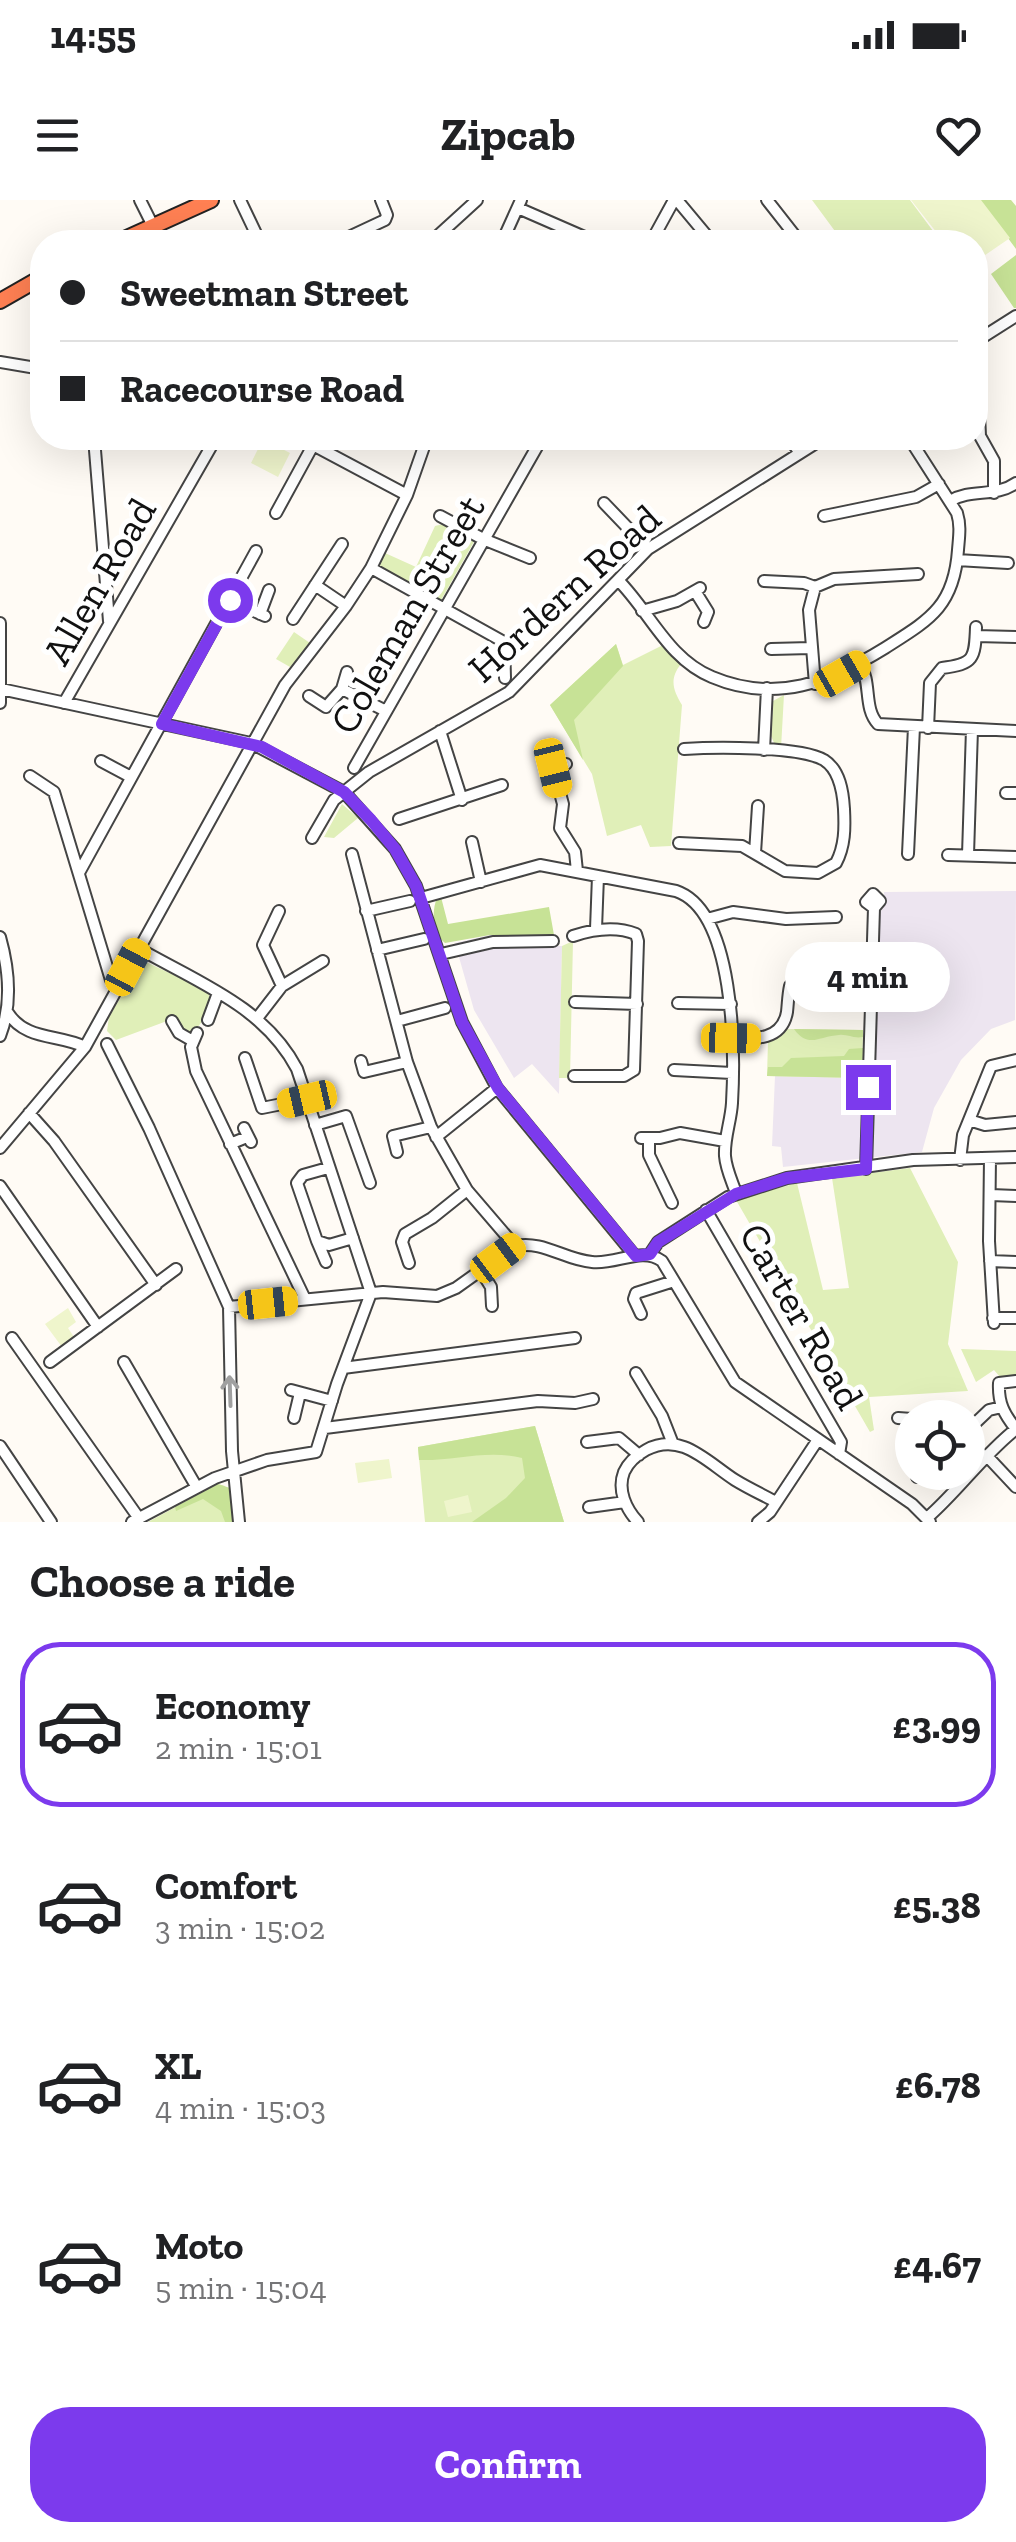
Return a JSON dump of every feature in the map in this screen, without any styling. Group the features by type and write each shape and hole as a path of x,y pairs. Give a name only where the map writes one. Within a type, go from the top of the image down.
{"highway":[{"path":"147,230 212,200"},
{"path":"0,302 30,284"}],"street":[{"path":"140,200 155,230"},
{"path":"240,200 254,230"},
{"path":"363,230 384,220 386,212 380,200"},
{"path":"444,230 478,200"},
{"path":"658,230 676,200 702,230"},
{"path":"767,200 791,230"},
{"path":"508,230 520,204 572,230"},
{"path":"988,334 1016,316"},
{"path":"0,362 30,367"},
{"path":"95,450 109,624"},
{"name":"Allen Road","path":"64,702 209,450"},
{"path":"276,514 310,450"},
{"path":"330,450 408,495"},
{"path":"0,1148 85,1046 251,743 286,685 371,568 408,495 424,450"},
{"name":"Coleman Street","path":"354,768 535,450"},
{"name":"Hordern Road","path":"312,838 334,800 378,765 514,688 648,549 803,450"},
{"path":"618,580 682,660 730,683 767,688 814,684 860,664 934,614 952,588 960,525 950,501 917,450"},
{"path":"988,450 994,462 994,494"},
{"path":"950,501 968,493 994,494 1016,483"},
{"path":"832,510 916,497 938,484"},
{"path":"604,503 648,549"},
{"path":"441,515 530,558"},
{"path":"293,619 342,544"},
{"path":"80,871 256,551"},
{"path":"957,560 1008,564"},
{"path":"371,568 504,642 505,678"},
{"path":"769,584 804,583 815,587 834,578 913,576"},
{"path":"315,586 346,606"},
{"path":"814,684 809,610 815,587"},
{"path":"230,600 263,615 270,590"},
{"path":"642,611 678,601 698,590 708,612 704,622"},
{"path":"0,623 0,703"},
{"path":"928,728 930,683 942,668 966,664 974,654 976,632 1016,637"},
{"path":"771,650 811,648"},
{"path":"860,664 868,678 869,712 883,725 1016,731"},
{"path":"310,696 326,707 342,690 348,672"},
{"path":"764,750 767,688"},
{"path":"1,690 251,743 344,792 395,849 441,954 462,1022 498,1088 636,1256"},
{"path":"342,690 386,711"},
{"path":"906,849 914,727"},
{"path":"968,855 972,729"},
{"path":"440,730 462,800"},
{"path":"679,843 742,846 780,870 818,873 836,863 844,838 842,792 830,766 818,758 741,746 684,749"},
{"path":"101,761 131,777"},
{"path":"566,764 553,768 563,804 560,828 576,852 577,871"},
{"path":"30,776 54,792 111,980 118,986"},
{"path":"399,819 502,785"},
{"path":"756,853 764,822 758,806"},
{"path":"472,842 481,882"},
{"path":"948,854 1016,857"},
{"path":"352,860 407,1062 433,1132 467,1190 515,1246"},
{"path":"366,911 540,865 683,894 695,902 708,919 731,1004 732,1106 725,1142 727,1166 736,1194"},
{"path":"596,929 598,876"},
{"path":"866,1169 874,908"},
{"path":"280,911 263,945 282,986"},
{"path":"708,919 733,912 786,920 832,921"},
{"path":"574,936 596,929 636,934 637,1004 634,1070 624,1076 587,1082 574,1076"},
{"path":"0,938 8,1013 0,1036"},
{"path":"377,950 424,939"},
{"path":"441,954 493,942 553,942"},
{"path":"12,1338 134,1520 196,1486 266,1460 316,1452 370,1294 307,1099 286,1050 258,1017 138,948"},
{"path":"258,1017 282,986 322,961"},
{"path":"731,1038 766,1037 778,1030 787,1014 790,986 832,985 830,999"},
{"path":"208,1020 218,993"},
{"path":"575,1002 637,1004"},
{"path":"678,1003 731,1004"},
{"path":"396,1022 445,1008"},
{"path":"8,1013 37,1036 85,1046"},
{"path":"172,1021 178,1033 195,1037 192,1058 196,1071 305,1299"},
{"path":"107,1044 230,1307 233,1474 240,1522"},
{"path":"960,1160 969,1120 991,1066 1011,1061 1006,1047"},
{"path":"244,1058 262,1108 307,1099"},
{"path":"361,1061 364,1072 407,1062"},
{"path":"674,1070 732,1073"},
{"path":"398,1152 393,1136 433,1132 498,1088"},
{"path":"29,1113 54,1141 156,1285"},
{"path":"315,1125 346,1116 370,1183"},
{"path":"969,1120 985,1124 1016,1122"},
{"path":"672,1202 648,1155 645,1139 680,1133 725,1142"},
{"path":"230,1144 248,1136"},
{"path":"990,1158 988,1221 994,1320 1016,1318"},
{"path":"650,1254 658,1242 706,1210 736,1194 787,1178 913,1160 1016,1158"},
{"path":"326,1262 297,1184 302,1176 328,1168"},
{"path":"0,1186 98,1327"},
{"path":"409,1263 402,1242 405,1234 467,1190"},
{"path":"991,1195 1016,1196"},
{"name":"Carter Road","path":"706,1210 840,1442 839,1454"},
{"path":"317,1241 329,1245 353,1238"},
{"path":"230,1307 370,1294 437,1296 456,1288 515,1246 537,1245 592,1262 650,1254 662,1261 730,1378 928,1520 969,1479 986,1455 1016,1429 1002,1408 996,1379 1016,1381"},
{"path":"990,1260 1016,1262"},
{"path":"50,1362 176,1269"},
{"path":"481,1271 490,1287 492,1306"},
{"path":"642,1314 634,1299 636,1294 674,1281"},
{"path":"343,1368 576,1338"},
{"path":"124,1362 196,1486"},
{"path":"636,1373 674,1444"},
{"path":"294,1418 296,1392 332,1401"},
{"path":"325,1428 585,1397"},
{"path":"985,1414 1002,1408"},
{"path":"588,1442 618,1438 639,1455"},
{"path":"758,1522 817,1441"},
{"path":"638,1522 625,1502 625,1470 639,1455 658,1445 674,1444 694,1450 735,1480 776,1502"},
{"path":"0,1446 51,1522"},
{"path":"986,1455 1016,1487"},
{"path":"590,1507 625,1502"}],"shaded area":[{"path":"1016,891 1015,1020 991,1029 961,1060 934,1108 922,1152 783,1167 781,1147 772,1146 775,1076 872,1078 884,892"},
{"path":"490,935 554,935 556,946 562,946 559,1094 532,1064 514,1078 474,1010 455,943"}],"green space":[{"path":"812,200 910,200 932,230 834,230"},
{"path":"911,200 981,200 1010,238 988,253 988,230 935,230"},
{"path":"980,200 1011,200 1016,206 1016,249"},
{"path":"1016,255 1016,308 1014,308 991,274"},
{"path":"258,450 290,453 278,477 251,463"},
{"path":"447,523 475,540 440,602 379,566 385,553 416,567 435,526"},
{"path":"294,632 310,643 290,667 276,659"},
{"path":"616,644 623,665 665,644 681,664 674,680 682,705 671,846 650,847 641,825 607,836 592,774 550,705"},
{"path":"616,644 623,666 574,720 583,760 550,705"},
{"path":"784,695 781,748 771,736 773,701"},
{"path":"342,804 358,818 334,838 324,837"},
{"path":"441,897 448,924 549,907 554,935 490,935 445,943 434,922 435,904"},
{"path":"573,941 570,1078 559,1078 562,946"},
{"path":"146,962 208,991 209,1008 193,1033 181,1031 175,1018 116,1040 107,1031 109,1017 140,965"},
{"path":"788,1029 863,1030 862,1078 767,1076 768,1041"},
{"path":"794,1029 863,1030 863,1037 839,1035 809,1040"},
{"path":"863,1048 862,1078 767,1076 768,1067 782,1067 791,1058 844,1056 849,1049"},
{"path":"910,1168 958,1262 948,1344 968,1391 869,1397 874,1430 870,1432 736,1200 797,1183 823,1290 849,1288 832,1178"},
{"path":"68,1308 76,1322 68,1328 74,1337 62,1347 45,1324"},
{"path":"961,1349 1016,1351 1016,1377 1000,1377 994,1370 976,1382"},
{"path":"535,1426 564,1522 425,1522 418,1447"},
{"path":"535,1426 564,1522 472,1522 506,1498 525,1478 522,1458 496,1455 419,1460 418,1447"},
{"path":"389,1459 392,1478 358,1483 355,1463"},
{"path":"218,1484 225,1486 234,1522 148,1522"},
{"path":"218,1484 230,1488 234,1522 225,1522 221,1511 203,1499 176,1511 175,1507"},
{"path":"468,1495 472,1512 448,1517 444,1501"}],"route":[{"path":"230,600 162,724 262,747 344,792 371,820 395,849 416,886 462,1022 498,1088 636,1256 650,1254 658,1242 736,1194 787,1178 866,1169 868,1087"}]}
